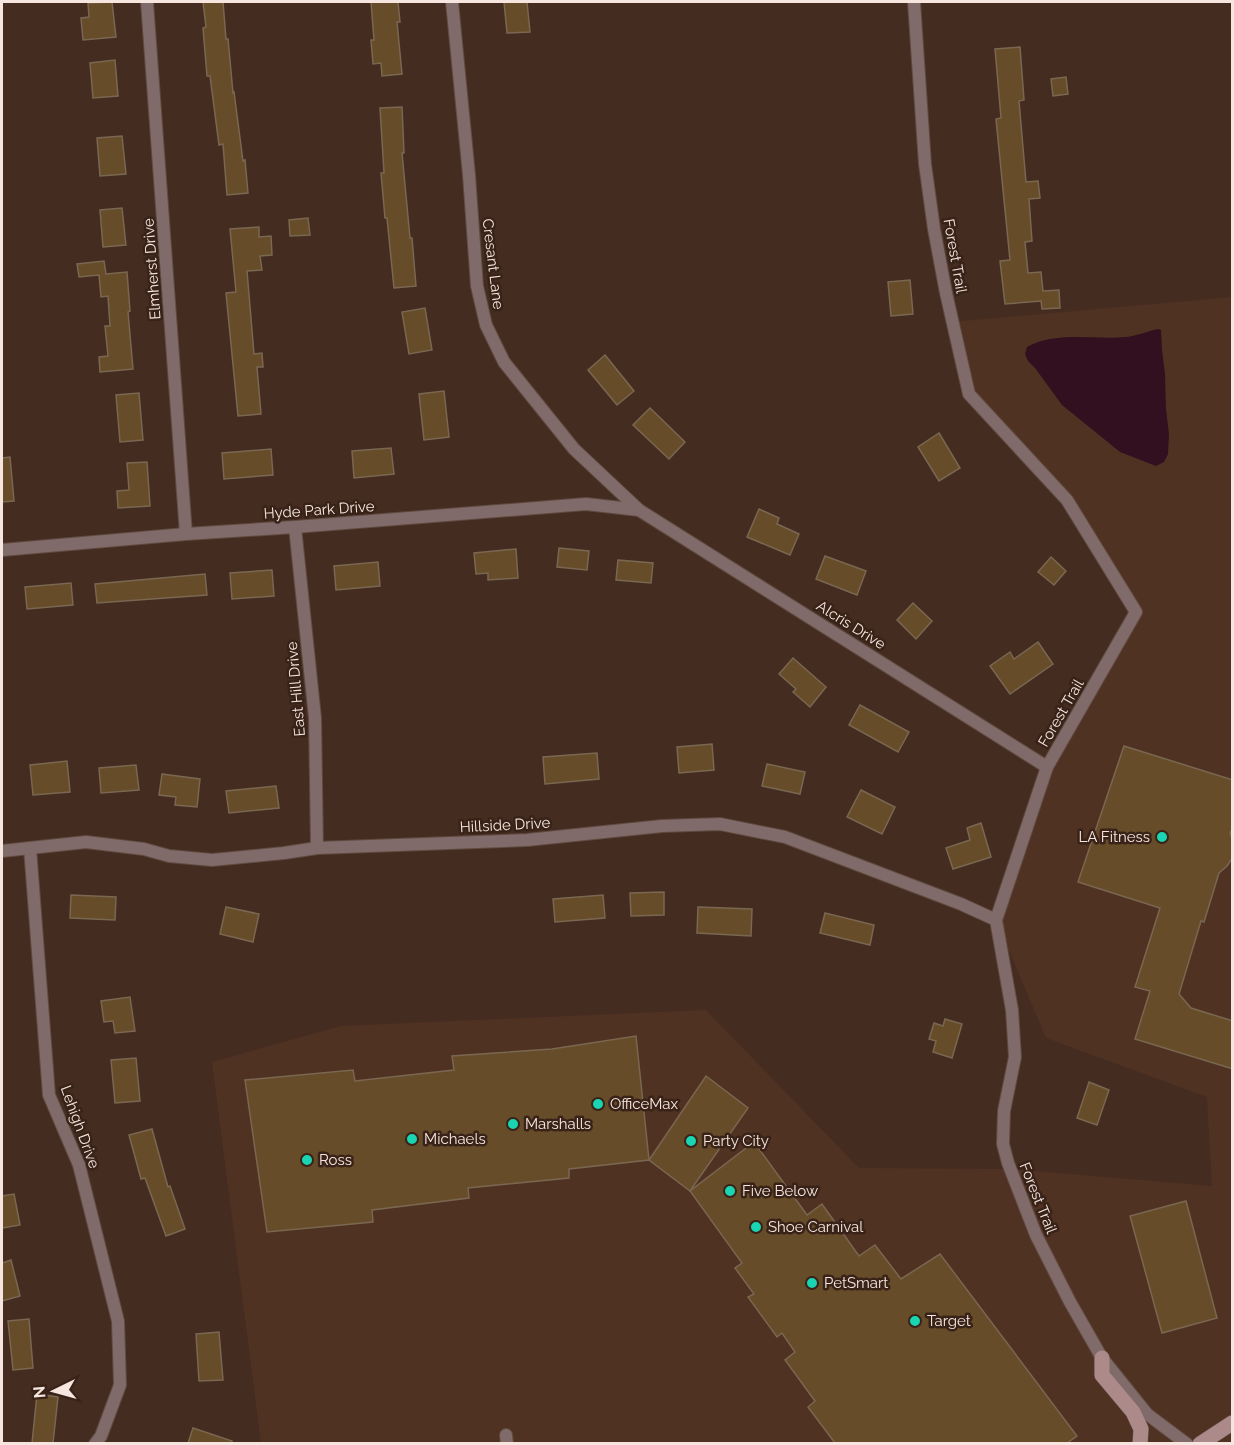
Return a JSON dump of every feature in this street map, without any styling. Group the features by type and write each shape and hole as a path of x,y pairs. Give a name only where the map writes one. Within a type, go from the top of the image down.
{"main road":[{"path":"1102,1358 1102,1375 1133,1412 1142,1429 1140,1443"},
{"path":"1200,1443 1233,1423"}],"street":[{"name":"Elmherst Drive","path":"147,2 186,534"},
{"name":"Cresant Lane","path":"452,2 477,286 486,325 504,362 560,433 639,510"},
{"name":"Forest Trail","path":"914,2 925,164 946,293 969,394 1066,500 1136,612 1047,767 996,920 1012,1010 1015,1057 1004,1111 1003,1144 1036,1235 1102,1358 1148,1414 1187,1443"},
{"name":"Hyde Park Drive","path":"2,550 586,504 639,510"},
{"name":"Alcris Drive","path":"639,510 1047,767"},
{"name":"East Hill Drive","path":"295,527 315,718 316,848"},
{"name":"Hillside Drive","path":"2,851 86,842 144,849 170,856 212,860 316,848 527,840 662,826 720,824 785,837 961,904 996,920"},
{"name":"Lehigh Drive","path":"30,848 49,1095 79,1165 118,1321 120,1385 101,1436 95,1443"}],"shaded area":[{"path":"1232,297 1232,1443 261,1443 212,1062 341,1026 706,1010 859,1168 1010,1169 1212,1186 1207,1097 1046,1038 996,920 1047,767 1136,612 1067,500 969,394 952,322"},
{"path":"1161,330 1169,434 1168,454 1164,462 1156,466 1120,452 1062,405 1025,354 1027,347 1050,339 1126,337"}],"building":[{"path":"112,2 116,37 83,40 81,18 89,17 88,3"},
{"path":"203,2 223,2 233,93 243,161 245,160 248,193 227,195 223,144 219,145 210,76 207,76"},
{"path":"371,2 398,2 400,22 397,22 402,74 382,76 381,63 373,64"},
{"path":"504,2 527,2 530,32 507,33"},
{"path":"1020,47 1024,100 1019,101 1026,182 1038,181 1040,198 1029,199 1032,241 1025,242 1028,273 1041,272 1043,291 1059,290 1060,308 1042,309 1041,301 1005,304 1000,261 1010,260 996,119 1001,118 995,49"},
{"path":"115,60 118,96 93,98 90,63"},
{"path":"1066,77 1068,94 1053,96 1051,79"},
{"path":"402,107 404,153 402,153 416,286 394,288 381,173 384,173 380,108"},
{"path":"122,136 126,174 100,176 97,138"},
{"path":"122,208 126,245 103,247 100,210"},
{"path":"308,218 310,235 290,236 289,220"},
{"path":"259,227 259,237 271,236 272,255 260,256 262,270 247,271 254,354 262,353 263,367 257,367 261,414 238,416 226,293 236,292 230,229"},
{"path":"104,261 106,274 127,272 133,369 100,372 99,357 108,356 105,326 110,326 108,296 101,297 99,275 79,277 77,264"},
{"path":"910,280 913,314 891,316 888,282"},
{"path":"425,308 432,350 409,354 402,312"},
{"path":"605,355 634,391 617,405 588,370"},
{"path":"444,391 449,437 424,440 419,394"},
{"path":"139,393 143,440 120,442 116,395"},
{"path":"650,408 685,442 669,459 633,425"},
{"path":"939,433 960,468 939,481 918,447"},
{"path":"391,448 394,474 354,478 352,451"},
{"path":"271,449 273,475 224,479 222,453"},
{"path":"10,457 14,501 2,502 2,458"},
{"path":"147,462 150,506 118,508 117,491 129,490 127,463"},
{"path":"759,509 779,518 777,524 799,534 790,555 747,537"},
{"path":"559,548 589,551 587,570 557,567"},
{"path":"516,549 518,578 488,580 488,573 476,574 474,553"},
{"path":"825,556 866,571 857,595 816,579"},
{"path":"1051,557 1066,571 1054,585 1038,572"},
{"path":"618,560 653,563 651,583 616,580"},
{"path":"378,562 380,586 336,590 334,566"},
{"path":"272,570 274,596 232,599 230,573"},
{"path":"205,574 207,595 97,603 95,584"},
{"path":"71,583 73,605 27,609 25,587"},
{"path":"913,603 932,621 916,639 897,620"},
{"path":"1038,642 1053,664 1010,694 990,666 1010,652 1014,659"},
{"path":"793,658 826,687 810,707 793,692 796,689 779,674"},
{"path":"860,705 909,732 898,752 849,725"},
{"path":"712,744 714,770 679,773 677,747"},
{"name":"LA Fitness","path":"1124,746 1233,780 1233,827 1230,833 1233,841 1233,857 1219,873 1204,922 1201,921 1179,994 1191,1008 1233,1021 1233,1069 1135,1039 1150,991 1135,987 1160,908 1078,882"},
{"path":"597,753 599,779 545,784 543,757"},
{"path":"67,761 70,792 33,795 30,765"},
{"path":"767,764 805,772 800,794 762,786"},
{"path":"136,765 139,790 101,793 99,768"},
{"path":"162,774 200,779 197,807 175,805 176,797 159,795"},
{"path":"276,786 279,808 229,813 226,791"},
{"path":"861,790 895,807 882,834 847,817"},
{"path":"981,823 991,857 953,869 946,848 970,840 967,828"},
{"path":"664,892 664,915 631,916 630,893"},
{"path":"71,895 116,897 115,920 70,918"},
{"path":"603,895 605,918 555,922 553,899"},
{"path":"226,907 259,914 253,942 220,934"},
{"path":"698,907 752,909 751,936 697,933"},
{"path":"825,913 874,925 870,945 820,933"},
{"path":"130,997 135,1031 115,1033 113,1021 104,1022 101,1001"},
{"path":"945,1019 962,1024 952,1058 933,1052 936,1041 929,1039 934,1023 943,1026"},
{"path":"636,1036 649,1160 569,1169 569,1178 468,1188 469,1198 372,1210 373,1222 267,1232 245,1080 353,1070 355,1081 454,1070 452,1056 552,1049"},
{"path":"136,1058 140,1101 115,1103 111,1060"},
{"path":"706,1076 748,1108 690,1191 649,1160"},
{"path":"1089,1082 1109,1090 1097,1125 1077,1118"},
{"path":"152,1129 168,1187 170,1186 185,1229 166,1236 145,1178 141,1179 129,1135"},
{"name":"Target","path":"754,1142 807,1215 822,1204 859,1256 875,1245 901,1279 940,1254 1077,1436 1067,1443 835,1443 808,1407 815,1401 785,1360 795,1352 782,1333 777,1337 748,1297 754,1294 735,1268 742,1263 690,1191"},
{"path":"14,1194 20,1225 2,1228 2,1196"},
{"path":"1186,1201 1217,1318 1162,1333 1130,1216"},
{"path":"11,1260 20,1296 2,1301 2,1263"},
{"path":"29,1319 33,1368 13,1370 8,1321"},
{"path":"219,1332 223,1380 199,1381 196,1334"},
{"path":"37,1394 58,1397 53,1443 32,1443"},
{"path":"193,1428 232,1441 232,1443 188,1443"}],"place":[{"name":"LA Fitness","path":"1162,837"},
{"name":"OfficeMax","path":"598,1104"},
{"name":"Marshalls","path":"513,1124"},
{"name":"Michaels","path":"412,1139"},
{"name":"Party City","path":"691,1141"},
{"name":"Ross","path":"307,1160"},
{"name":"Five Below","path":"730,1191"},
{"name":"Shoe Carnival","path":"756,1227"},
{"name":"PetSmart","path":"812,1283"},
{"name":"Target","path":"915,1321"}]}
